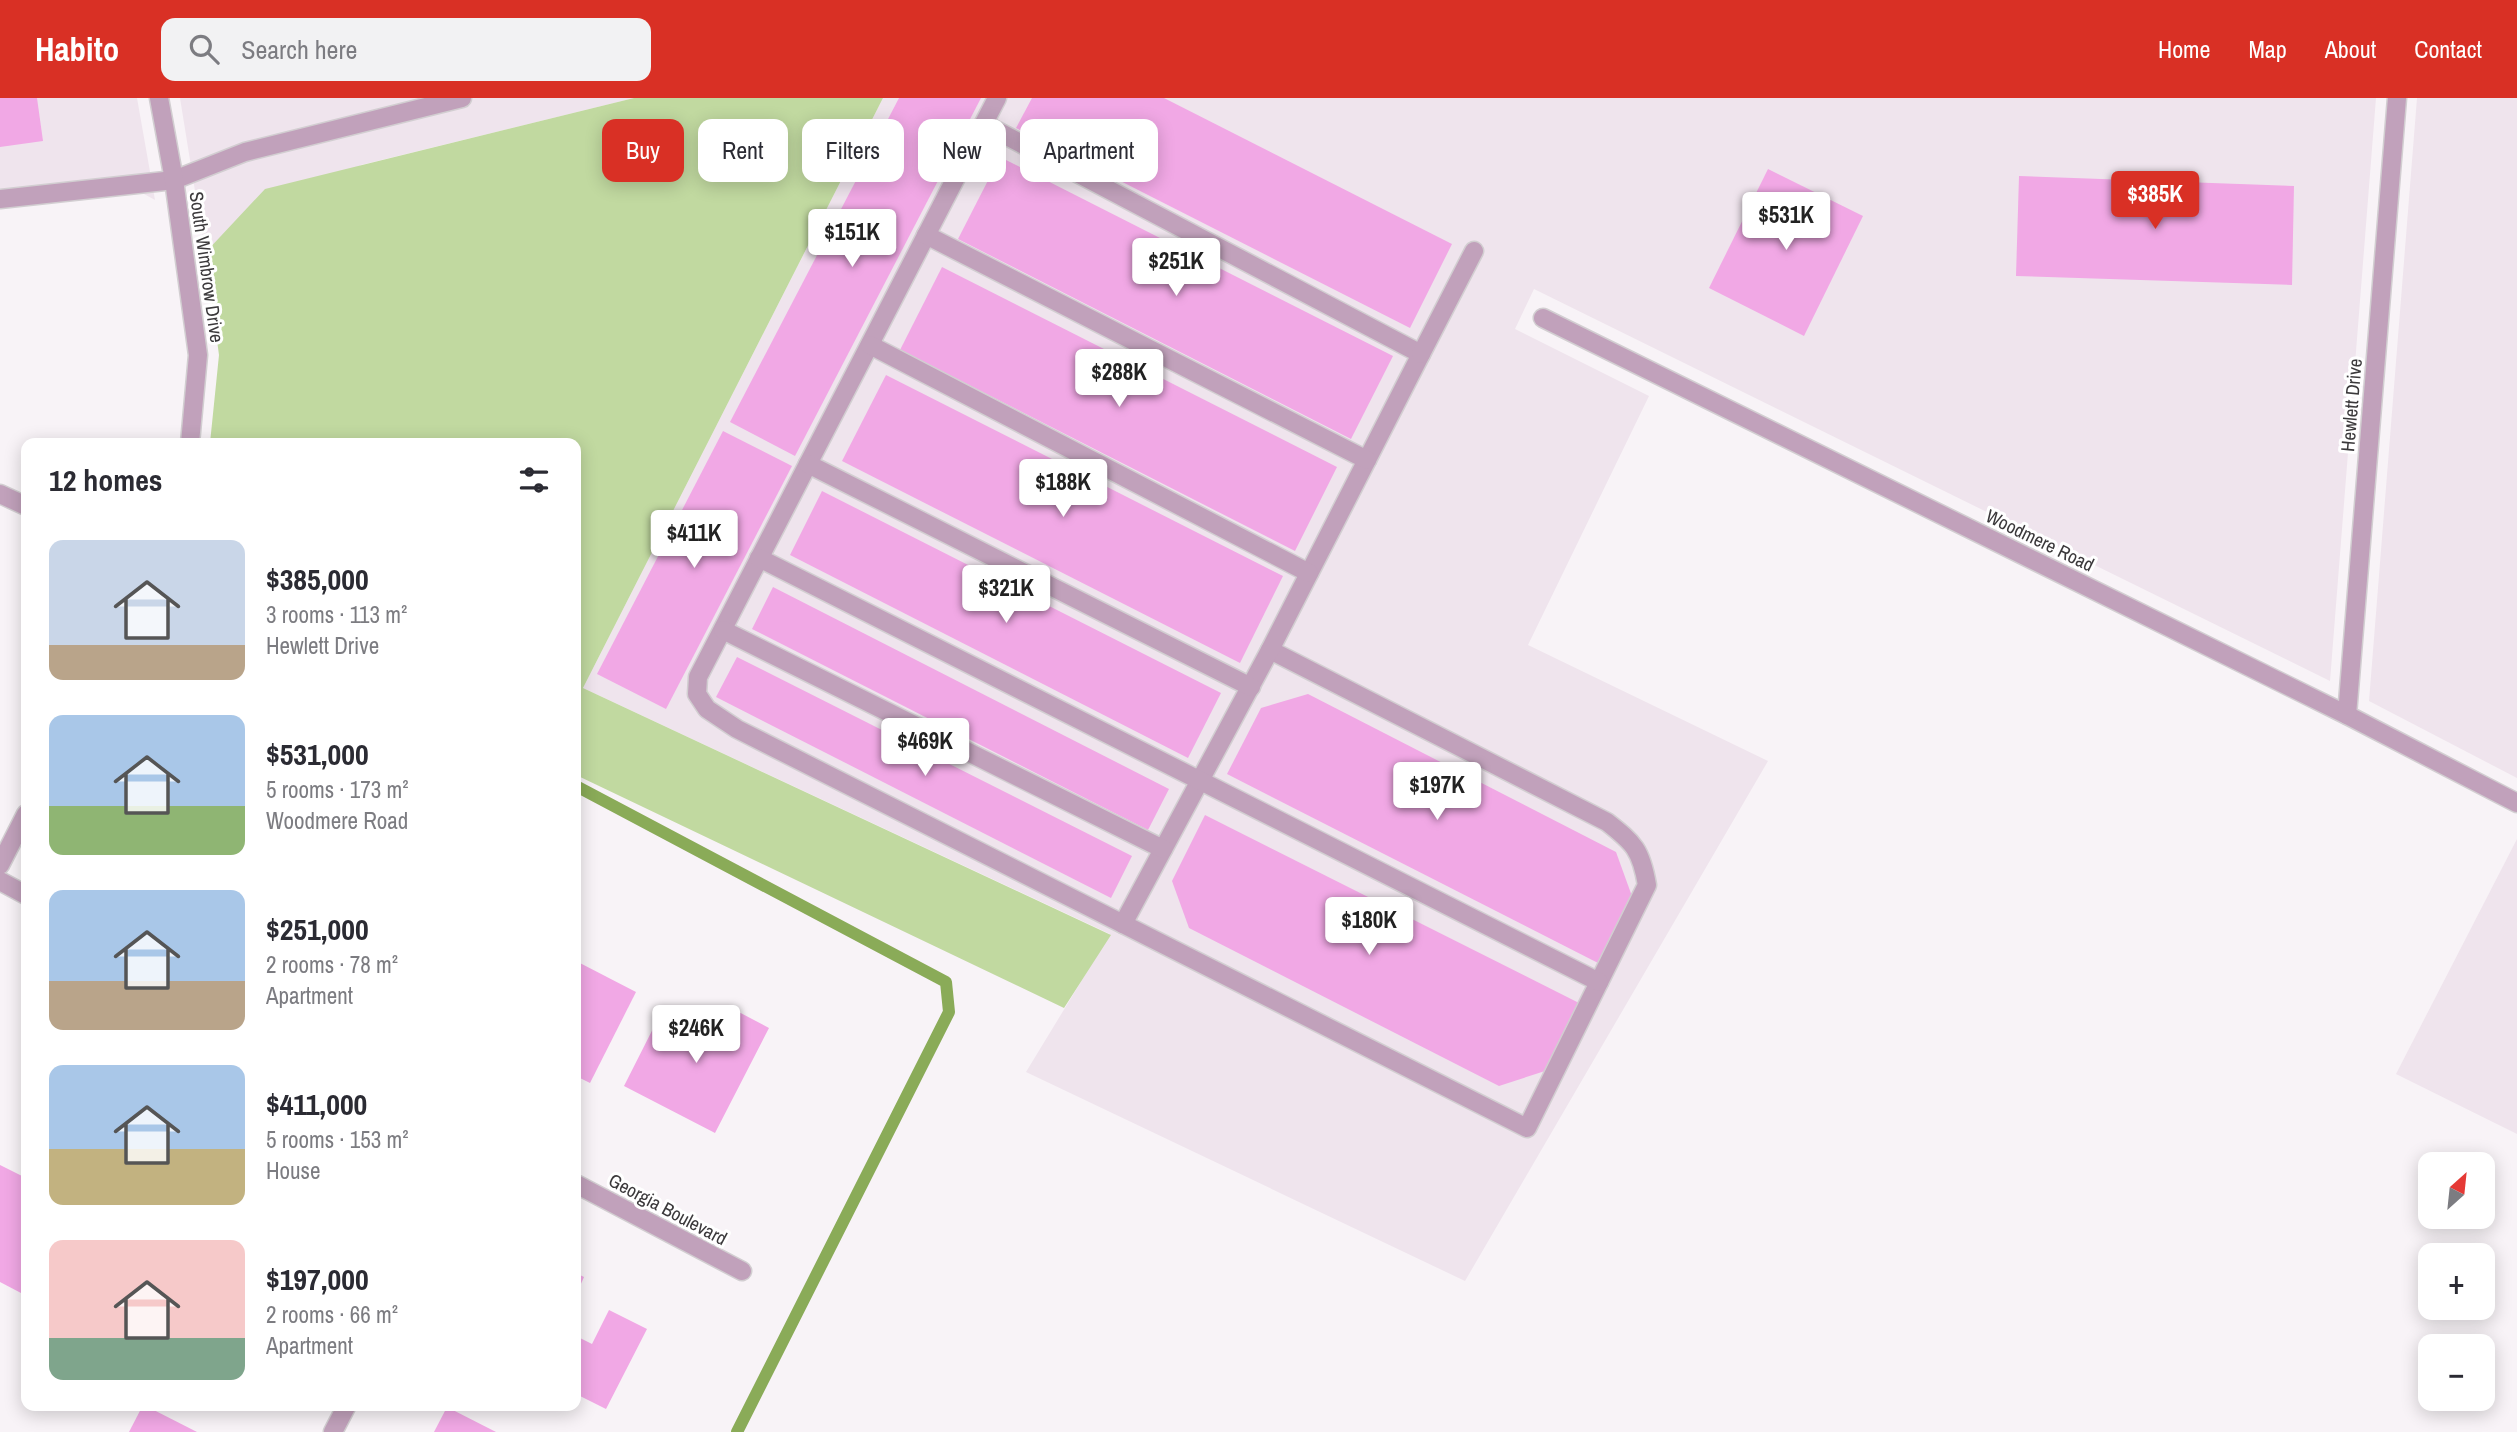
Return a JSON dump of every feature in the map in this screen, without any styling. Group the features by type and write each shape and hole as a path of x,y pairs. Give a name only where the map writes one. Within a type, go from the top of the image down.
{"street":[{"name":"South Wimbrow Drive","path":"159,98 174,180 198,355 190,438"},
{"path":"0,199 174,180 245,152 461,98"},
{"path":"986,119 997,98"},
{"name":"Hewlett Drive","path":"2347,715 2397,98"},
{"path":"1006,136 1422,354"},
{"path":"954,182 698,677 697,694 707,709 737,729 1527,1128 1647,885 1643,861 1631,840 1607,821 1270,650"},
{"path":"926,235 1367,460"},
{"path":"1124,924 1251,687 1474,251"},
{"name":"Woodmere Road","path":"1543,318 2347,715 2517,803"},
{"path":"870,345 1309,573"},
{"path":"808,464 1251,687"},
{"path":"0,494 21,504"},
{"path":"759,558 1599,982"},
{"path":"723,631 1163,849"},
{"path":"0,865 21,824"},
{"path":"0,881 21,892"},
{"name":"Georgia Boulevard","path":"581,1187 742,1271"},
{"path":"333,1432 344,1411"}],"shaded area":[{"path":"0,98 137,98 155,200 124,183 0,192"},
{"path":"180,98 634,98 361,165 205,253"},
{"path":"883,98 2376,98 2330,681 1534,289 1515,329 1649,396 1528,645 1768,761 1465,1281 1026,1072 1110,934 583,688 840,182 904,182 904,119 872,119"},
{"path":"2417,98 2517,98 2517,778 2369,701"},
{"path":"2517,839 2517,1134 2396,1074"}],"green space":[{"path":"634,98 883,98 872,119 802,119 802,182 840,182 583,688 1111,935 1064,1008 581,777 581,438 211,438 219,355 205,253 265,189"}],"building":[{"path":"0,98 37,98 43,141 0,147"},
{"path":"899,98 981,98 970,119 918,119 918,182 937,182 795,456 730,422 855,182 904,182 904,119 888,119"},
{"path":"1032,98 1164,98 1452,244 1410,328 1122,182 1158,182 1158,119 1021,119"},
{"path":"1006,160 1020,167 1020,182 1049,182 1393,356 1351,439 958,239 987,182 1006,182"},
{"path":"1768,169 1863,216 1804,336 1709,288"},
{"path":"2019,176 2294,186 2292,285 2016,276"},
{"path":"942,267 1337,467 1295,551 900,350"},
{"path":"886,375 1283,576 1240,663 842,461"},
{"path":"723,431 792,466 666,709 597,674"},
{"path":"822,491 1221,693 1188,758 790,555"},
{"path":"773,587 1169,789 1148,830 752,629"},
{"path":"737,657 1132,856 1111,898 716,697"},
{"path":"1308,694 1616,852 1633,899 1600,964 1227,774 1261,708"},
{"path":"1205,815 1579,1003 1545,1071 1499,1086 1189,928 1172,881"},
{"path":"581,964 636,992 590,1083 581,1078"},
{"path":"665,1005 722,1035 735,1010 769,1028 715,1133 624,1086"},
{"path":"0,1165 21,1176 21,1293 0,1282"},
{"path":"609,1310 647,1329 606,1409 581,1396 581,1338 592,1344"},
{"path":"140,1411 156,1411 197,1432 129,1432"},
{"path":"445,1411 455,1411 496,1432 434,1432"}],"waterway":[{"path":"581,789 946,982 949,1012 737,1432"}]}
